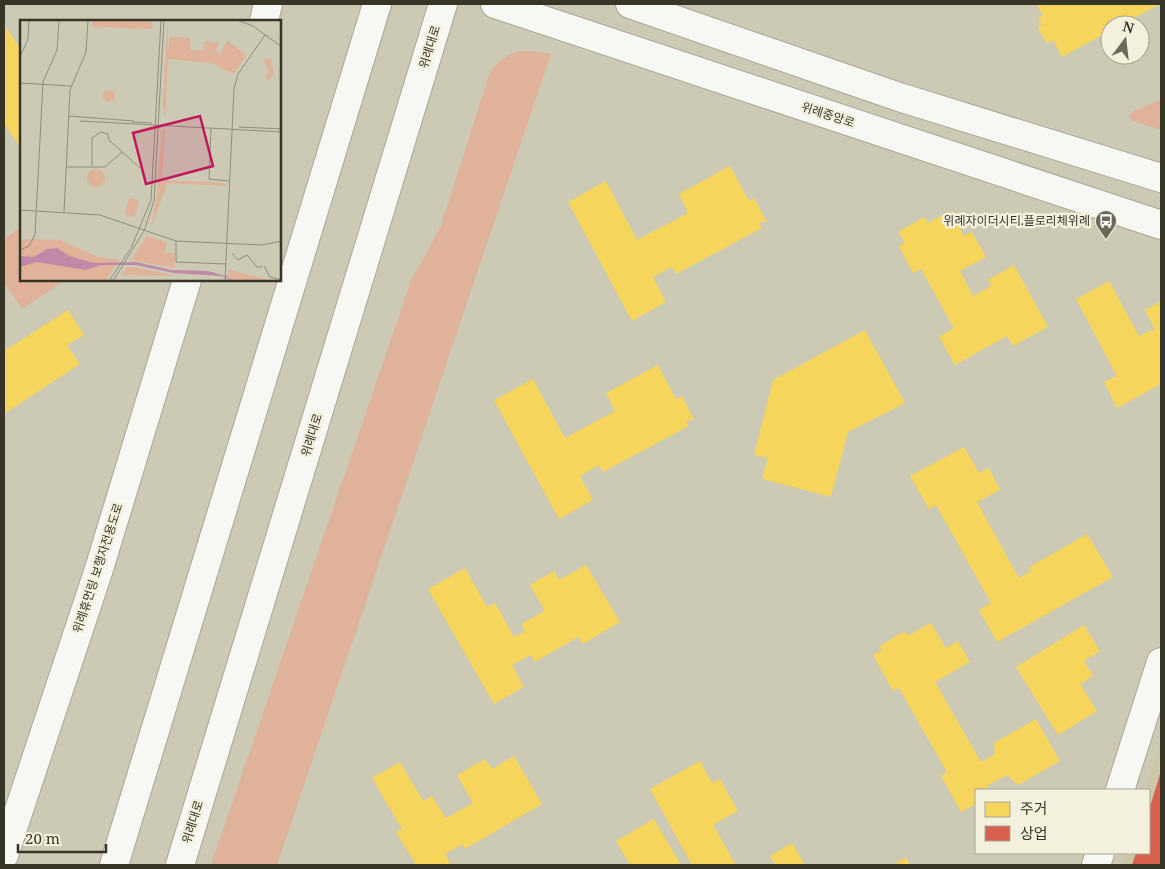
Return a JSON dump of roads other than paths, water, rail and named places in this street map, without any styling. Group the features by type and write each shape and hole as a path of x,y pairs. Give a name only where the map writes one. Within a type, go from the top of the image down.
{"main road":[{"path":"114,865 377,4"},
{"name":"위례대로","path":"180,865 443,4"},
{"name":"위례중앙로","path":"495,4 1161,225"},
{"path":"630,4 899,97 1161,178"},
{"name":"위례휴먼링 보행자전용도로","path":"4,855 99,569 187,281"},
{"path":"1120,789 1161,662"}],"place":[{"name":"위례자이더시티.플로리체위례","path":"1106,240"}]}
